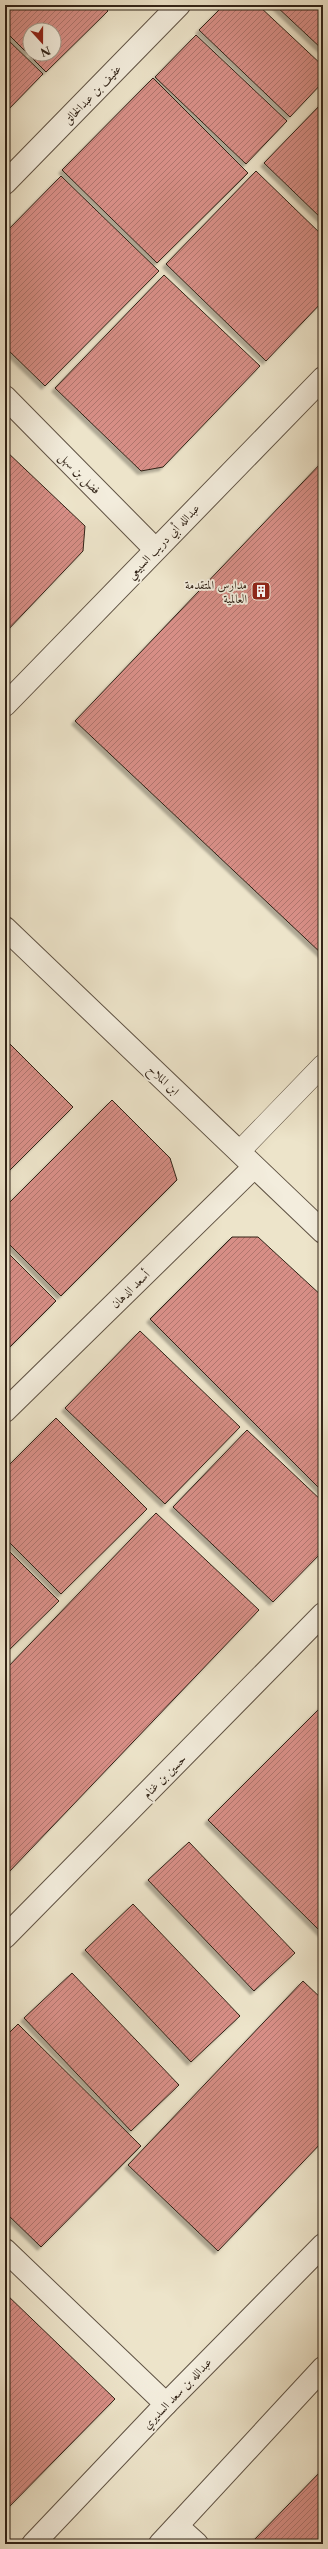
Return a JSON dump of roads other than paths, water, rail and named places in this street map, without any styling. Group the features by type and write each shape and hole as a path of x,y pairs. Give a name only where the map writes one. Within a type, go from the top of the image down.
{"street":[{"name":"عفيف بن عبدالخالق","path":"5,183 179,5"},
{"name":"عبدالله أبي دريب السبيعي","path":"5,705 155,549 323,378"},
{"name":"فضل بن سهل","path":"5,396 155,549"},
{"name":"ابن الملاح","path":"5,928 323,1232"},
{"name":"أسعد الدهان","path":"5,1411 246,1159"},
{"name":"حسين بن غنام","path":"5,1937 320,1623"},
{"name":"عبدالله بن سعد السديري","path":"33,2544 166,2404 323,2244"},
{"path":"5,2250 166,2404"},
{"path":"160,2544 323,2368"},
{"path":"178,2526 197,2544"}],"lane":[{"path":"246,1159 323,1065"}],"place":[{"name":"مدارس المتقدمة العالمية","path":"261,591"}]}
